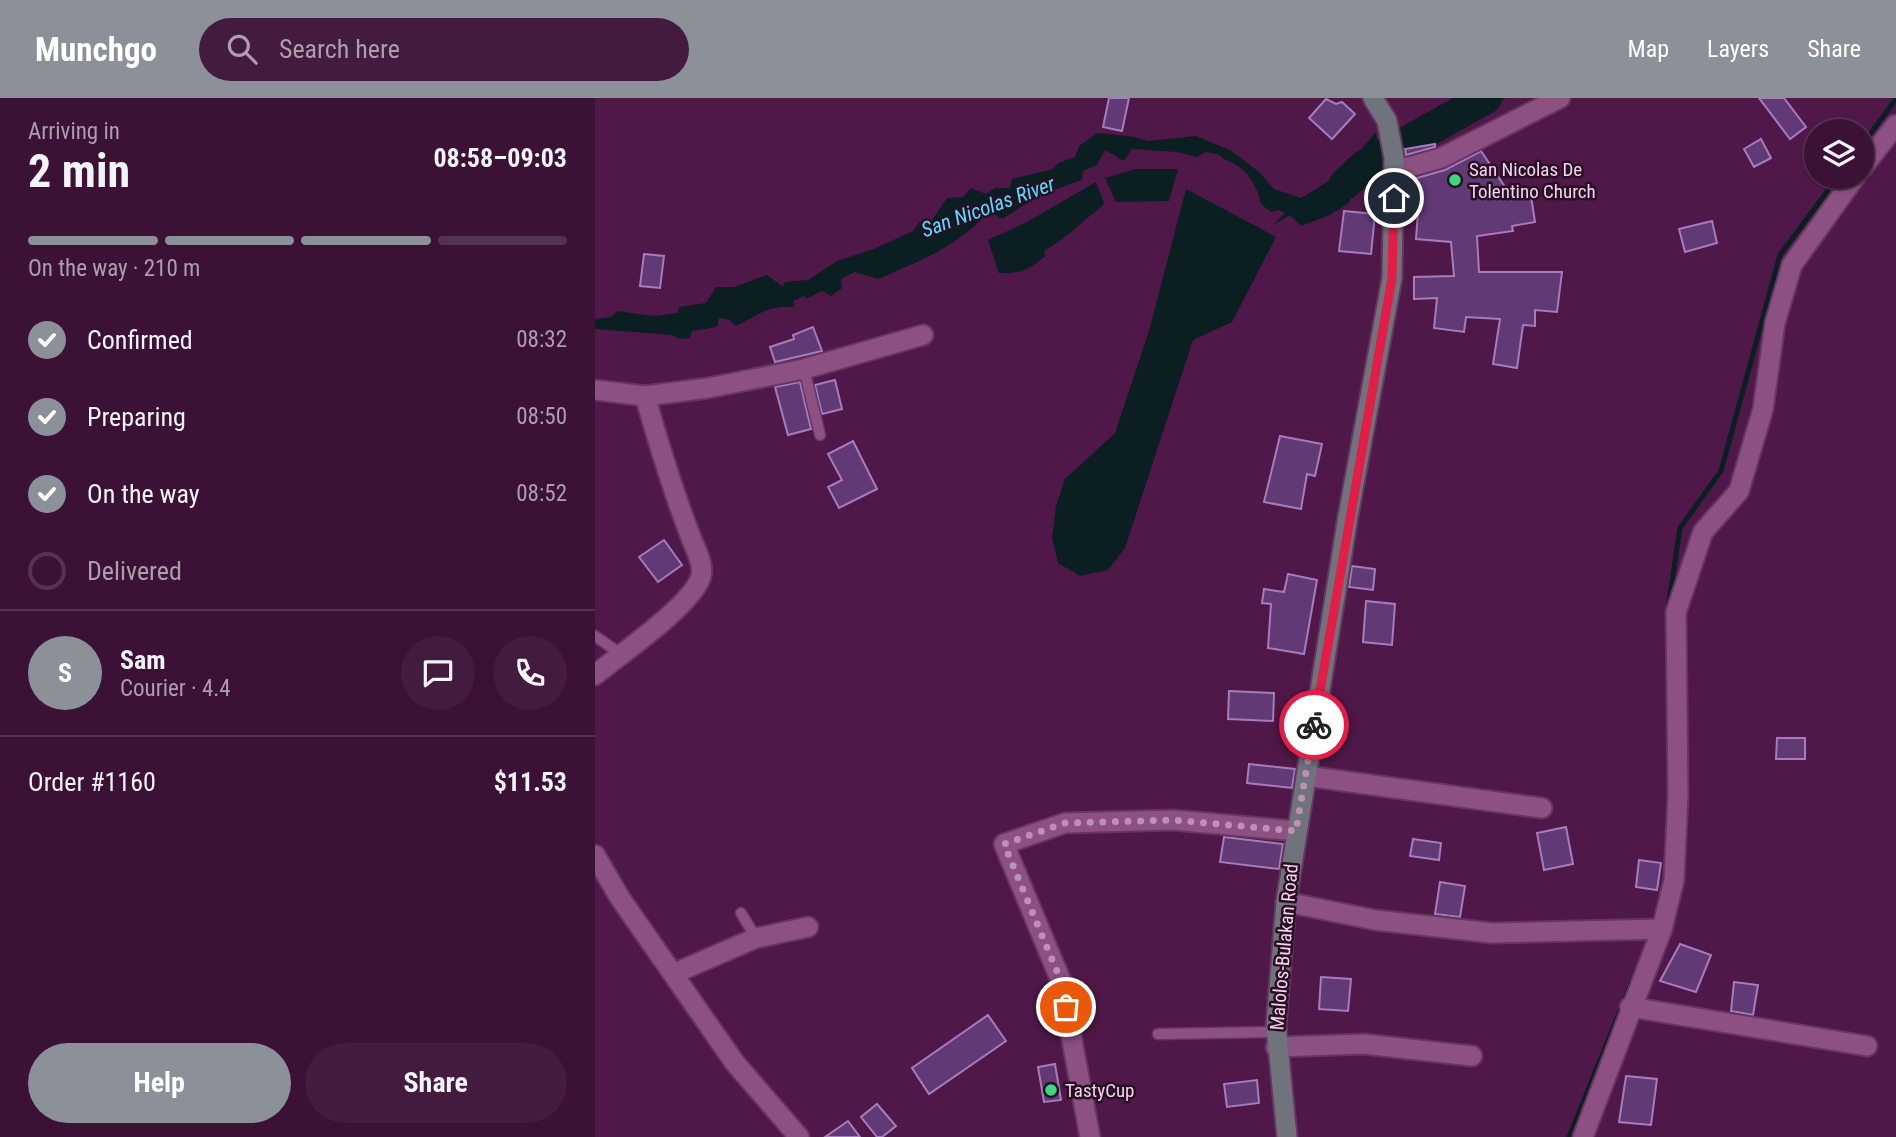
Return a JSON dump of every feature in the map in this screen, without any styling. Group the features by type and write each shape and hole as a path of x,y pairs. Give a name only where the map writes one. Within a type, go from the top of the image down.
{"main road":[{"name":"Malolos-Bulakan Road","path":"1287,1137 1276,1040 1286,902 1348,516 1392,278 1395,164 1387,121 1373,98"}],"street":[{"path":"1395,164 1441,158 1559,98"},
{"path":"1874,153 1896,125"},
{"path":"1583,1137 1630,1007 1662,929 1674,880 1678,807 1676,612 1703,533 1739,491 1763,409 1776,323 1792,265 1846,189"},
{"path":"595,390 645,396 708,388 804,369 923,335"},
{"path":"595,675 676,610 694,590 702,575 699,556 667,477 645,396"},
{"path":"1306,776 1542,808"},
{"path":"1090,1137 1061,981 1004,844 1065,823 1173,820 1296,831"},
{"path":"595,855 619,898 675,973 735,1063 799,1137"},
{"path":"1286,902 1375,920 1492,933 1662,929"},
{"path":"675,973 755,938 808,927"},
{"path":"1630,1007 1867,1046"},
{"path":"1276,1040 1364,1044 1472,1056"}],"lane":[{"path":"804,369 820,435"},
{"path":"595,636 621,654"},
{"path":"741,913 755,938"},
{"path":"1158,1034 1276,1040"}],"water":[{"path":"1465,98 1506,98 1476,113 1478,118 1433,140 1404,148 1402,129"},
{"path":"1376,132 1380,162 1372,176 1363,177 1352,190 1349,203 1330,215 1301,226 1290,215 1273,225 1285,213 1278,210 1271,212 1261,204 1249,176 1220,155 1206,152 1197,157 1177,152 1132,149 1124,161 1105,150 1097,165 1083,171 1082,180 1042,194 1002,219 989,211 952,243 924,259 878,279 855,272 841,279 842,288 831,296 822,291 806,299 804,296 793,301 794,307 769,309 735,326 730,320 719,318 717,327 692,331 690,338 595,329 595,319 611,317 617,311 654,316 678,313 679,307 706,303 716,287 734,287 767,275 783,287 785,282 808,280 837,261 874,249 913,231 920,221 930,223 947,198 963,197 971,188 986,194 995,188 1010,188 1012,179 1053,169 1058,163 1075,157 1079,146 1097,133 1148,141 1196,136 1230,150 1258,171 1274,189 1301,198 1332,179 1342,178 1350,162"},
{"path":"1136,169 1178,169 1169,201 1116,202 1105,178"},
{"path":"1096,182 1104,203 1101,207 1044,251 1045,256 1034,265 1018,272 999,273 988,240 1027,222"},
{"path":"1186,189 1276,237 1232,322 1193,340 1125,548 1108,570 1080,576 1058,563 1052,538 1056,506 1065,479 1115,433 1149,331"}],"building":[{"path":"1109,98 1129,98 1122,131 1103,127"},
{"path":"1759,98 1784,98 1804,124 1804,128 1790,139"},
{"path":"1326,99 1336,104 1342,102 1355,114 1332,139 1309,118"},
{"path":"1761,139 1771,158 1754,167 1744,149"},
{"path":"1435,144 1435,147 1406,155 1405,149"},
{"path":"1481,151 1513,199 1531,196 1535,222 1512,226 1513,231 1477,236 1479,272 1562,272 1557,312 1535,310 1535,326 1523,325 1517,368 1493,364 1500,319 1466,317 1464,332 1434,328 1437,298 1414,299 1414,277 1454,276 1451,242 1416,239 1419,198 1412,198 1410,180 1445,170"},
{"path":"1344,211 1375,214 1371,254 1339,251"},
{"path":"1712,221 1717,243 1685,252 1679,229"},
{"path":"644,254 664,256 660,288 640,286"},
{"path":"813,327 822,351 775,362 770,347 794,339 793,335"},
{"path":"835,380 842,409 822,414 815,385"},
{"path":"800,382 811,429 788,435 775,387"},
{"path":"1280,436 1322,444 1315,476 1307,474 1301,509 1264,502"},
{"path":"853,441 877,489 839,508 828,487 842,480 828,454"},
{"path":"664,540 682,565 658,582 639,557"},
{"path":"1352,566 1375,569 1373,590 1349,587"},
{"path":"1288,574 1317,580 1304,654 1268,648 1271,604 1262,603 1264,589 1284,592"},
{"path":"1366,601 1395,604 1392,645 1363,642"},
{"path":"1229,691 1274,693 1273,721 1228,719"},
{"path":"1777,738 1805,738 1805,759 1776,759"},
{"path":"1249,764 1295,769 1292,788 1247,783"},
{"path":"1566,827 1573,864 1544,870 1537,833"},
{"path":"1224,837 1283,844 1279,869 1220,862"},
{"path":"1413,839 1441,843 1439,860 1410,856"},
{"path":"1639,860 1661,863 1657,890 1636,887"},
{"path":"1440,882 1465,886 1460,917 1435,914"},
{"path":"1680,944 1711,955 1696,992 1660,981"},
{"path":"1321,977 1351,979 1348,1011 1319,1009"},
{"path":"1734,982 1758,985 1753,1015 1731,1011"},
{"path":"988,1015 1006,1041 929,1094 912,1068"},
{"name":"TastyCup","path":"1055,1064 1061,1100 1044,1102 1038,1067"},
{"path":"1626,1076 1657,1079 1651,1125 1619,1122"},
{"path":"1257,1080 1259,1103 1227,1107 1224,1084"},
{"path":"877,1104 896,1126 882,1137 877,1137 861,1117"},
{"path":"848,1121 860,1137 825,1137"}],"waterway":[{"name":"San Nicolas River","path":"1345,184 1364,166 1486,98"},
{"path":"1874,129 1896,99"},
{"path":"1668,608 1680,528 1721,471 1780,255 1829,189"},
{"path":"1569,1137 1635,974"}],"way so far":[{"path":"1066,1007 1061,981 1004,844 1065,823 1173,820 1296,831 1314,725"}],"place":[{"name":"San Nicolas De Tolentino Church","path":"1455,180"},
{"name":"TastyCup","path":"1051,1090"}],"route":[{"path":"1314,725 1348,516 1392,278 1394,198"}]}
